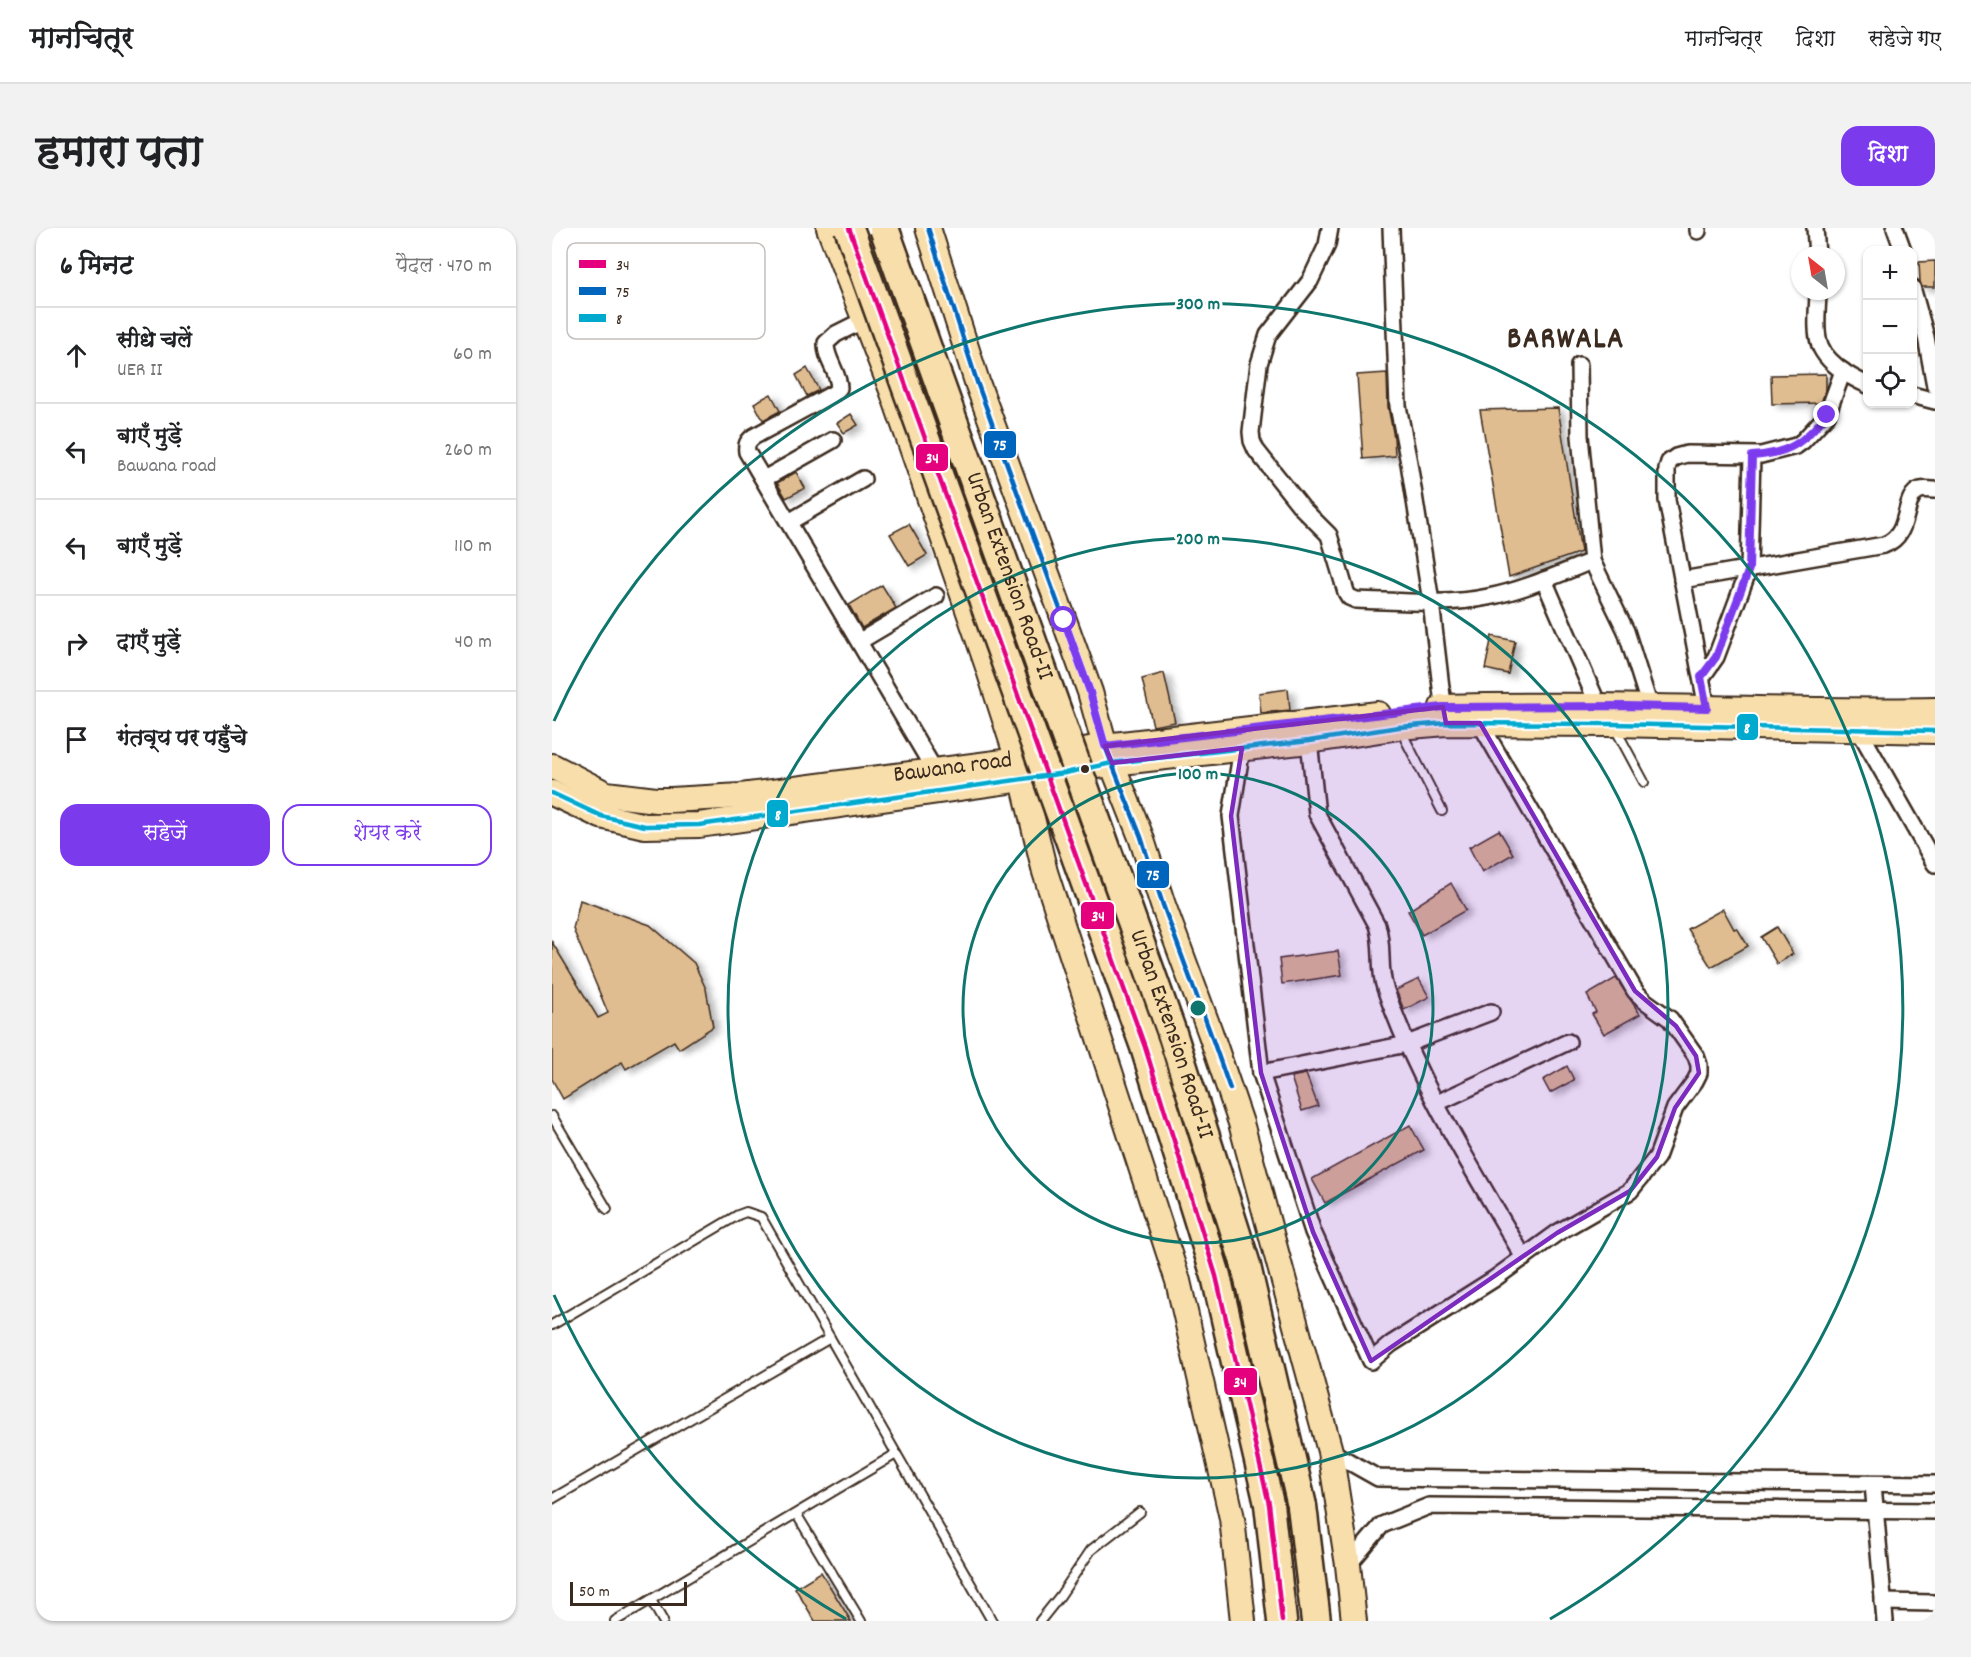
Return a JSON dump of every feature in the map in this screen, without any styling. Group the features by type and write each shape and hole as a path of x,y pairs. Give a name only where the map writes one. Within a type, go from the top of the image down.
{"highway":[{"name":"Urban Extension Road-II","path":"849,228 1145,1047 1216,1276 1269,1504 1282,1621"},
{"name":"Urban Extension Road-II","path":"884,228 1172,1033 1245,1262 1302,1506 1316,1621"}],"main road":[{"path":"829,228 909,438 987,664 1020,770 1045,872 1178,1281 1232,1518 1243,1621"},
{"path":"928,228 978,385 1086,682 1108,754 1141,837 1241,1123 1330,1451 1348,1565 1354,1621"},
{"name":"Bawana road","path":"1108,754 1242,748 1309,741 1399,727 1444,715 1480,723 1606,715 1650,707 1853,711 1935,710"},
{"name":"Bawana road","path":"552,766 606,794 656,800 741,796 935,771 1020,770 1065,773 1108,754 1444,715 1606,715 1859,730 1935,731"},
{"name":"Bawana road","path":"552,793 601,816 657,827 715,824 1020,770"}],"street":[{"path":"1330,228 1327,244 1310,281 1268,335 1259,364 1251,432 1256,450 1302,508 1329,535 1346,592 1356,600 1431,602 1487,597 1544,580 1592,561"},
{"path":"1391,228 1398,405 1431,602 1444,715"},
{"path":"1815,228 1816,246"},
{"path":"1895,228 1902,246"},
{"path":"1818,300 1818,340 1824,354 1843,371 1863,382"},
{"path":"1917,300 1931,337 1935,386"},
{"path":"864,320 836,334 826,343 826,349 839,379 839,388 834,393 748,441 747,452 935,771"},
{"path":"1579,365 1580,436 1592,561 1626,631 1650,707"},
{"path":"1707,708 1668,512 1666,469 1669,462 1676,457 1687,454 1752,456 1784,450 1803,441 1827,415 1843,371"},
{"path":"1917,396 1935,400"},
{"path":"764,479 833,440"},
{"path":"1701,677 1716,657 1749,569 1752,456"},
{"path":"789,522 863,480"},
{"path":"1682,580 1893,542 1902,530 1915,493 1921,490 1935,490"},
{"path":"1544,580 1606,715"},
{"path":"860,642 936,596"},
{"path":"1242,748 1231,816 1261,1073 1313,1232 1371,1361 1391,1344 1524,1258 1557,1233 1618,1199 1637,1183 1657,1157 1675,1108 1699,1073 1696,1056 1670,1018 1645,1001 1635,991 1480,723"},
{"path":"1859,730 1935,864"},
{"path":"1309,741 1317,814 1377,925 1380,933 1382,977 1407,1044 1437,1103 1524,1258"},
{"path":"1261,1073 1407,1044 1491,1012"},
{"path":"1437,1103 1568,1042"},
{"path":"1330,1451 1378,1478 1935,1484"},
{"path":"1873,1484 1885,1621"},
{"path":"1348,1565 1382,1525 1429,1506 1935,1511"},
{"path":"1883,1602 1935,1603"}],"lane":[{"path":"1606,715 1644,782"},
{"path":"1399,727 1442,810"},
{"path":"552,1116 607,1209"},
{"path":"552,1325 727,1221 746,1212 761,1216 992,1621"},
{"path":"552,1499 830,1338"},
{"path":"615,1621 797,1515 896,1454"},
{"path":"1040,1621 1091,1550 1140,1512"},
{"path":"797,1515 861,1621"},
{"path":"651,1600 663,1621"}],"highlighted area":[{"path":"1443,707 1446,723 1480,723 1635,991 1676,1026 1696,1056 1699,1073 1675,1108 1657,1157 1630,1191 1557,1233 1371,1361 1313,1232 1261,1073 1231,816 1242,748 1112,763 1105,746"}],"building":[{"path":"1935,261 1935,287 1922,287 1919,262"},
{"path":"807,368 819,390 807,396 796,375"},
{"path":"1387,373 1388,407 1395,456 1363,459 1357,375"},
{"path":"1826,374 1826,389 1821,403 1772,404 1771,375"},
{"path":"771,394 780,411 763,420 754,403"},
{"path":"1558,408 1581,552 1509,577 1480,410"},
{"path":"851,414 858,425 844,433 837,423"},
{"path":"796,472 805,488 786,498 777,483"},
{"path":"909,524 927,555 909,566 890,534"},
{"path":"882,585 896,608 862,628 849,605"},
{"path":"1492,636 1515,641 1508,674 1485,669"},
{"path":"1164,673 1175,722 1153,726 1142,679"},
{"path":"1288,689 1290,710 1261,713 1259,693"},
{"path":"1499,830 1513,854 1482,872 1469,847"},
{"path":"1451,883 1466,910 1422,935 1408,911"},
{"path":"580,900 650,925 694,963 706,989 713,1027 679,1049 674,1041 626,1069 622,1062 563,1099 552,1079 552,942 598,1018 608,1013 573,929"},
{"path":"1723,909 1734,929 1737,928 1748,946 1711,967 1687,929"},
{"path":"1777,927 1793,954 1777,964 1761,937"},
{"path":"1338,951 1342,975 1282,984 1279,959"},
{"path":"1616,978 1640,1014 1604,1034 1592,1014 1596,1012 1587,995"},
{"path":"1419,979 1429,997 1404,1010 1396,990"},
{"path":"1567,1066 1574,1080 1550,1093 1543,1080"},
{"path":"1306,1074 1318,1106 1302,1111 1291,1077"},
{"path":"1410,1125 1424,1150 1325,1203 1312,1179"},
{"path":"821,1572 851,1621 815,1621 795,1588"}],"transit line":[{"name":"34","path":"849,228 1145,1047 1216,1276 1269,1504 1282,1621"},
{"name":"75","path":"928,228 978,385 1090,692 1105,746 1141,837 1163,905 1230,1089"},
{"name":"8","path":"552,793 601,816 645,826 699,825 1065,773 1112,763 1446,723 1935,731"}],"district":[{"name":"BARWALA","path":"1566,341"}],"route":[{"path":"1064,620 1090,692 1105,746 1443,707 1707,708 1701,677 1716,657 1749,569 1752,456 1796,446 1827,415"}]}
